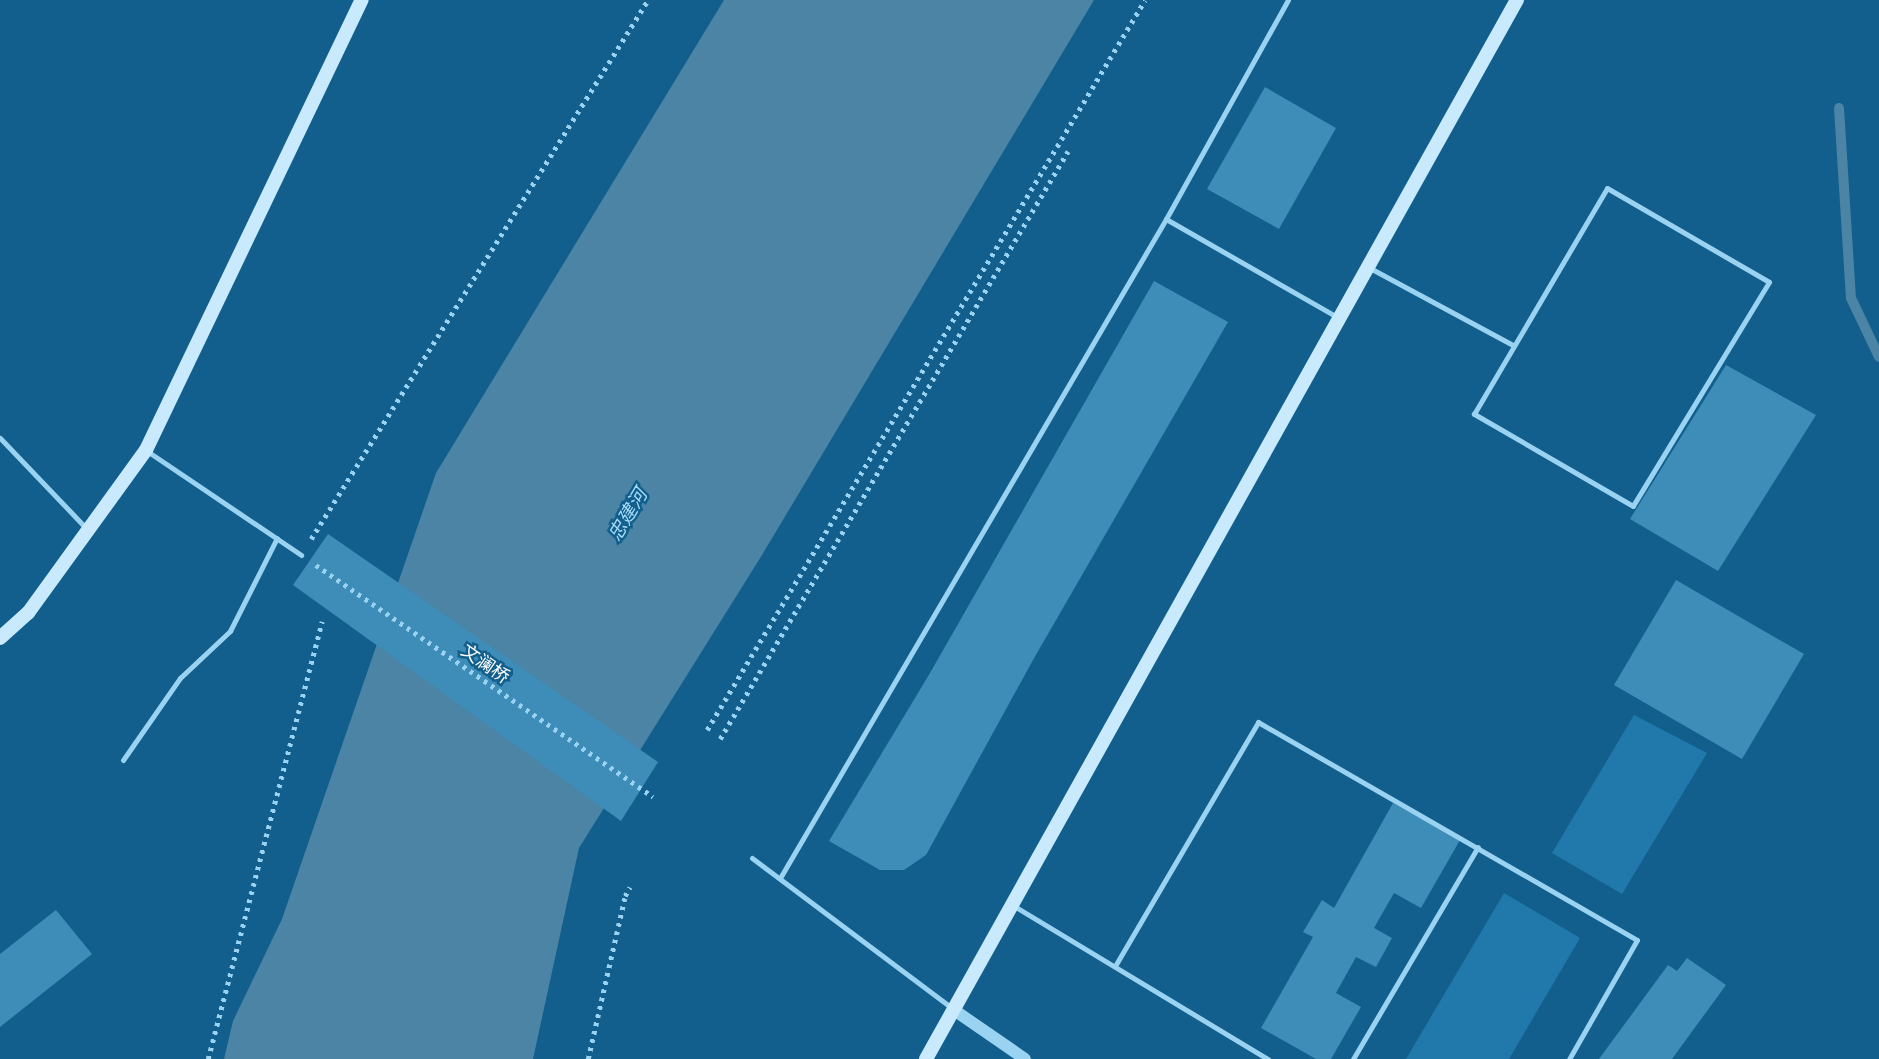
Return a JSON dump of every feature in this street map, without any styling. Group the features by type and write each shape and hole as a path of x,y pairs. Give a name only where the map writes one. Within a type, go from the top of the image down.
{"main road":[{"path":"0,638 28,613 146,450 362,0"},
{"path":"926,1059 1517,0"}],"street":[{"path":"954,1010 1025,1059"}],"lane":[{"path":"780,878 1166,219 1288,0"},
{"path":"1607,188 1769,282 1633,506 1474,414 1513,345 1607,188"},
{"path":"1166,219 1340,318"},
{"path":"1368,267 1513,345"},
{"path":"0,438 88,531"},
{"path":"146,450 301,555"},
{"path":"123,760 180,678 230,632 276,538"},
{"path":"1115,966 1258,722 1637,940 1569,1059"},
{"path":"1353,1059 1478,847"},
{"path":"752,858 954,1010"},
{"path":"1011,904 1268,1059"}],"path":[{"path":"301,555 648,0"},
{"path":"708,730 1145,0"},
{"path":"720,739 1068,150"},
{"name":"文澜桥","path":"301,555 653,797"},
{"path":"208,1059 322,622"},
{"path":"588,1059 625,896 630,887"}],"shaded area":[{"path":"1634,715 1707,753 1622,894 1552,853"},
{"path":"1504,893 1580,938 1509,1059 1406,1059"}],"water":[{"name":"忠建河","path":"724,0 1094,0 762,555 579,848 533,1059 224,1059 233,1021 282,919 436,473"}],"building":[{"path":"1265,87 1336,128 1279,229 1207,189"},
{"path":"1154,281 1228,322 1033,660 926,855 904,870 880,870 829,841 930,673"},
{"path":"1726,365 1816,415 1718,571 1630,519"},
{"path":"328,534 658,762 621,821 293,585"},
{"path":"1676,580 1804,654 1742,759 1614,685"},
{"path":"1393,803 1460,840 1421,908 1394,893 1374,928 1392,938 1376,967 1356,957 1336,993 1361,1007 1331,1059 1316,1059 1261,1028 1313,937 1303,932 1322,900 1334,908"},
{"path":"56,910 92,954 0,1027 0,954"},
{"path":"1687,958 1726,985 1672,1059 1599,1059 1668,965 1677,971"}],"waterway":[{"path":"1839,108 1851,298 1879,357"}]}
